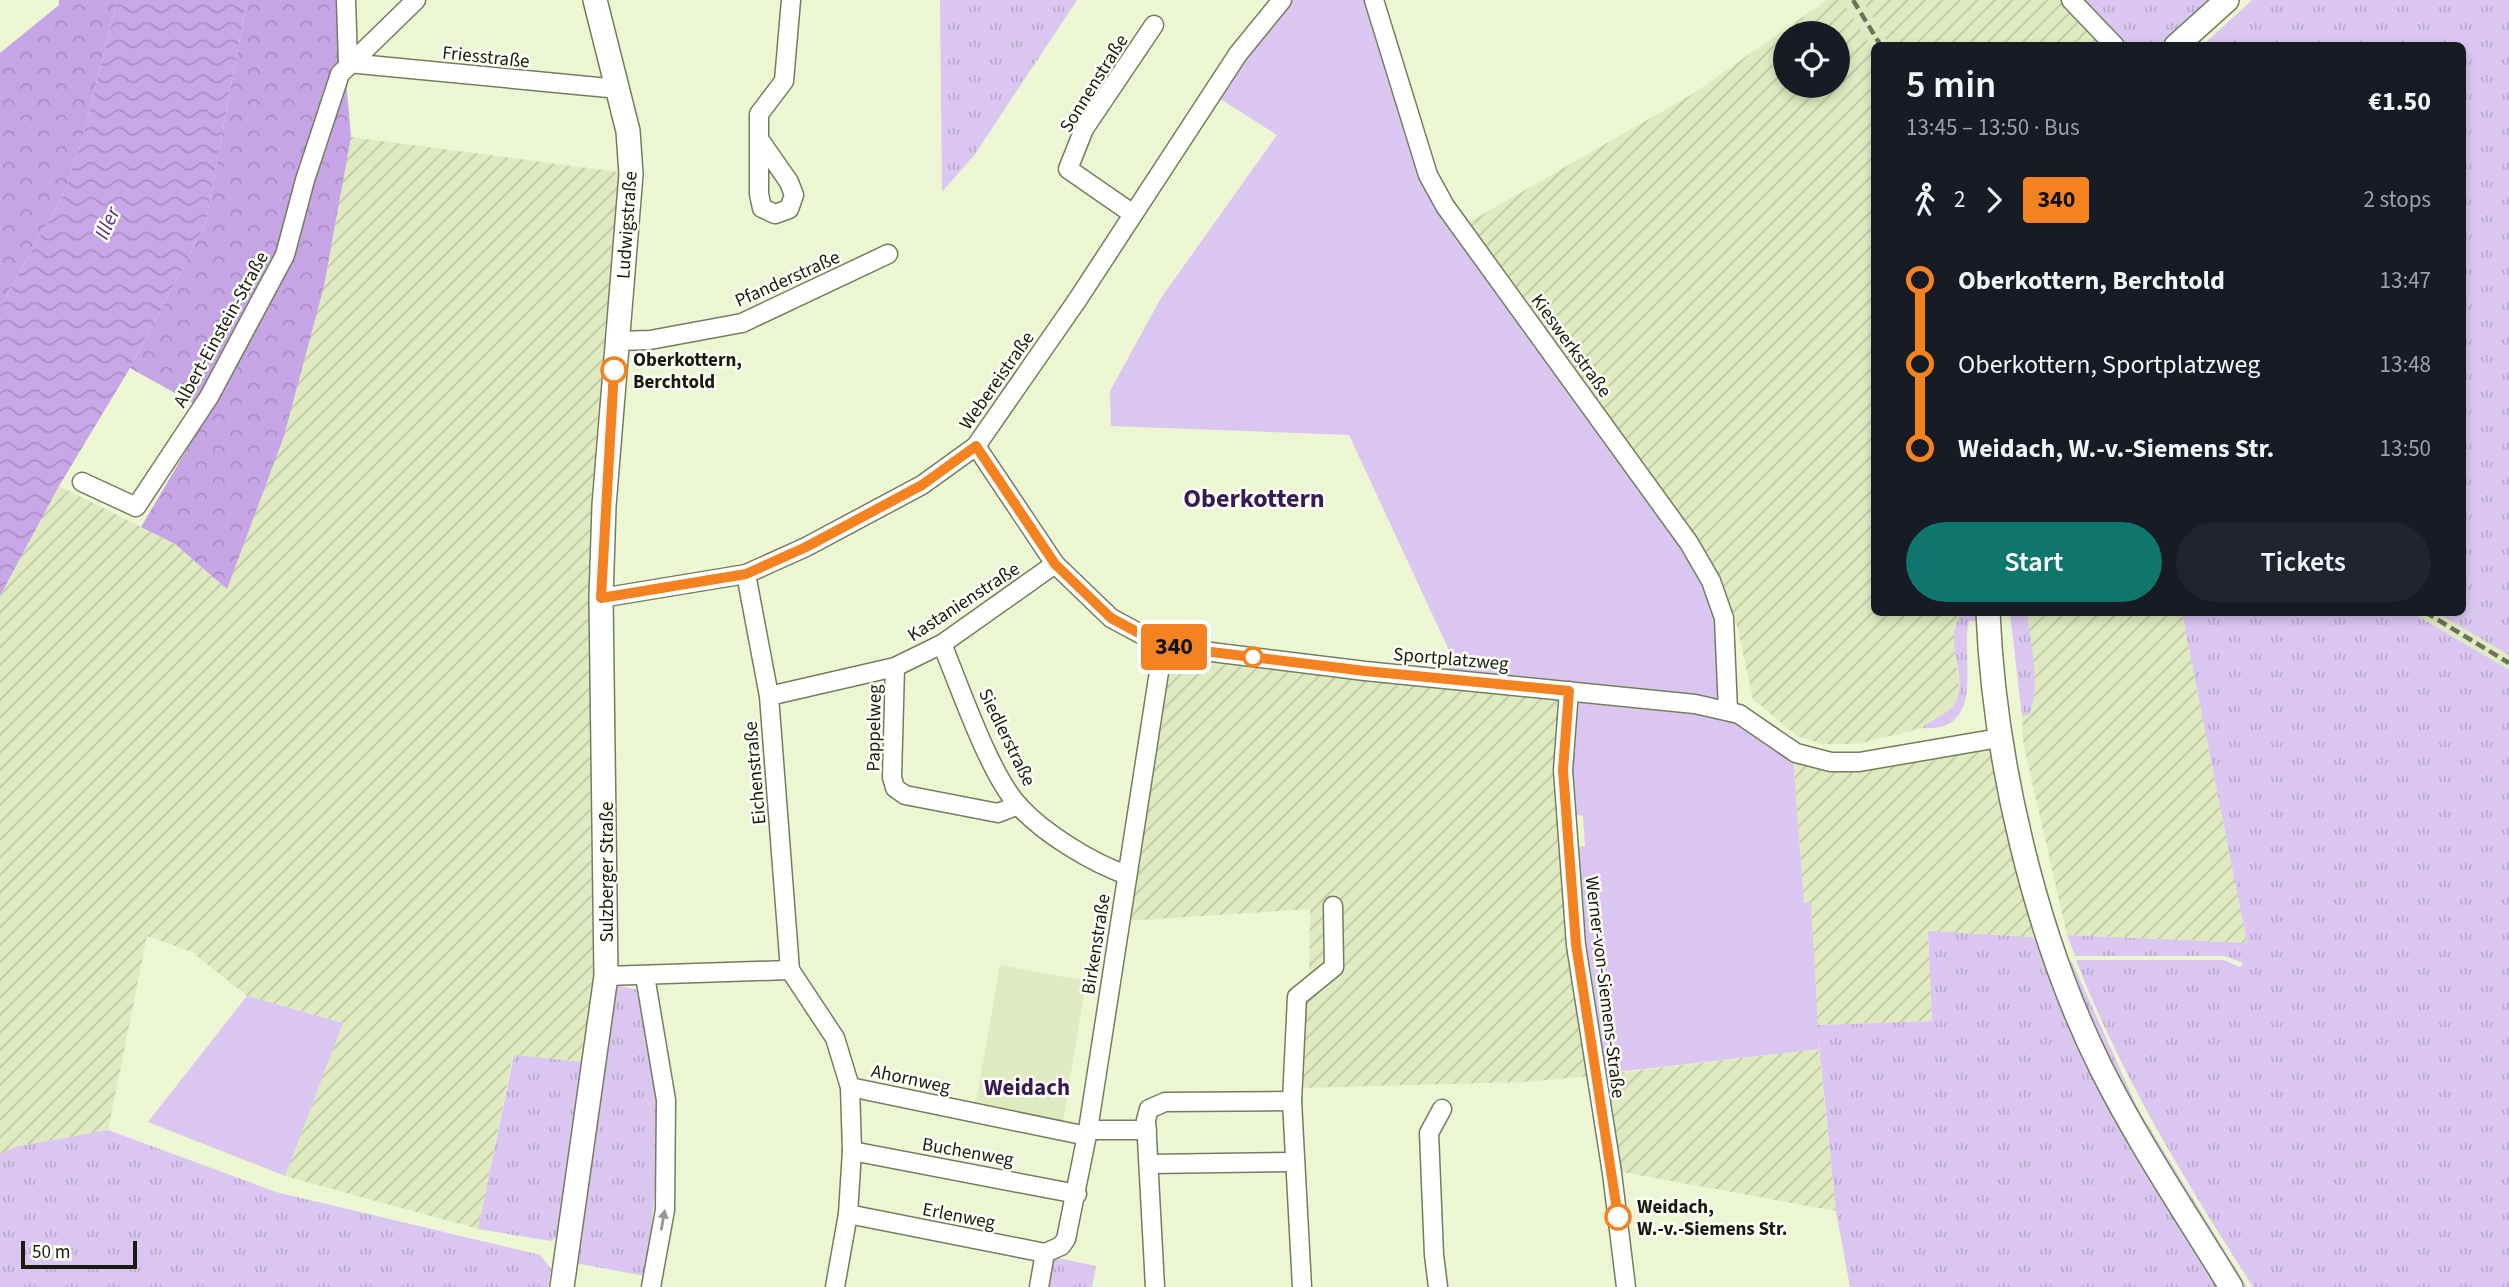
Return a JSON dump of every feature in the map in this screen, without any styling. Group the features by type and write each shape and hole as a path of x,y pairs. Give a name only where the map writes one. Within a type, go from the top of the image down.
{"street":[{"path":"346,0 348,63"},
{"path":"348,63 416,0"},
{"name":"Ludwigstraße","path":"596,0 628,131 631,174 607,454"},
{"path":"759,139 759,114 784,81 791,0"},
{"name":"Webereistraße","path":"601,598 746,574 806,547 912,491 976,446 1238,54 1282,0"},
{"name":"Kieswerkstraße","path":"1374,0 1428,175 1445,206 1689,543 1711,581 1724,618 1728,711"},
{"path":"2071,0 2111,42"},
{"path":"2180,42 2227,0"},
{"name":"Sonnenstraße","path":"1133,214 1068,169 1084,129 1154,25"},
{"name":"Friesstraße","path":"348,63 619,89"},
{"name":"Albert-Einstein-Straße","path":"82,482 136,508 209,397 285,255 305,180 340,74 348,63"},
{"name":"Pfanderstraße","path":"617,341 650,340 741,323 888,254"},
{"name":"Sportplatzweg","path":"976,446 1055,564 1111,618 1163,646 1365,671 1695,704 1739,715 1796,753 1832,762 1859,762 1999,738"},
{"name":"Sulzberger Straße","path":"562,1287 607,976 601,598 607,454"},
{"name":"Kastanienstraße","path":"769,696 895,667 942,644 1055,564"},
{"name":"Eichenstraße","path":"746,574 769,696 790,971 835,1038 850,1087 852,1151 848,1214 835,1287"},
{"path":"1988,616 1999,738 2049,938 2081,1022 2127,1119 2231,1287"},
{"name":"Siedlerstraße","path":"942,644 997,772 1018,805 1103,867 1127,876"},
{"name":"Birkenstraße","path":"1039,1287 1053,1249 1066,1239 1077,1194 1163,646"},
{"name":"Pappelweg","path":"895,667 892,777 895,788 905,795 998,813 1018,805"},
{"name":"Werner-von-Siemens-Straße","path":"1569,691 1563,770 1576,944 1612,1173 1624,1287"},
{"path":"1302,1287 1292,1101 1297,997 1334,967 1333,905"},
{"path":"607,976 790,971"},
{"path":"646,976 666,1100 665,1210 651,1287"},
{"name":"Ahornweg","path":"850,1087 1087,1133 1147,1130"},
{"path":"1155,1287 1147,1130 1149,1109 1165,1102 1292,1101"},
{"path":"1438,1287 1434,1255 1429,1133 1433,1120 1442,1109"},
{"name":"Buchenweg","path":"852,1151 1077,1194"},
{"path":"1149,1164 1295,1161"},
{"name":"Erlenweg","path":"848,1214 1053,1249"}],"shaded area":[{"path":"1827,0 1842,0 1871,45 1871,616 1960,616 1954,632 1959,690 1956,703 1922,728 1858,744 1822,744 1797,736 1753,699 1735,617 1721,577 1466,224 1694,93 1773,38 1773,98 1850,98 1850,21 1797,21"},
{"path":"1842,0 1862,0 1888,42 1871,42 1871,45"},
{"path":"1862,0 2063,0 2102,42 1888,42"},
{"path":"351,137 619,172 595,450 594,974 582,1062 513,1055 478,1229 285,1176 343,1023 247,996 192,952 147,936 108,1130 15,1147 0,1154 0,596 59,486 175,544 227,588 324,286"},
{"path":"2027,616 2183,616 2247,943 2067,935 2023,742 2022,716 2029,715 2033,665"},
{"path":"2418,616 2442,616 2509,655 2509,670"},
{"path":"1169,653 1563,695 1554,769 1570,947 1590,1076 1523,1082 1298,1088 1301,998 1309,983 1310,909 1125,921"},
{"path":"1994,749 2041,938 1928,932 1932,1021 1817,1025 1811,904 1804,904 1793,756 1900,760"},
{"path":"1000,965 1086,981 1062,1127 975,1108"},
{"path":"1819,1049 1836,1211 1616,1171 1599,1075"}],"green space":[{"path":"59,0 117,0 82,140 63,195 0,307 0,53 59,5"},
{"path":"247,0 339,0 351,137 324,286 284,436 227,589 175,544 141,527 209,412 130,368 205,226"},
{"path":"940,0 1077,0 975,154 942,192"},
{"path":"1287,0 1369,0 1424,178 1704,583 1717,620 1719,704 1449,674 1448,648 1349,435 1111,426 1110,391 1161,298 1277,135 1214,95"},
{"path":"2079,0 2209,0 2163,42 2120,42 2103,30"},
{"path":"2252,0 2509,0 2509,655 2442,616 2466,616 2466,42 2206,42"},
{"path":"1960,616 1979,616 1979,621 1969,621 1964,706 1956,719 1943,726 1922,728 1950,709 1957,699 1959,681 1954,642"},
{"path":"2010,616 2027,616 2033,651 2033,703 2029,715 2022,716"},
{"path":"2183,616 2418,616 2509,670 2509,1287 2253,1287 2180,1169 2135,1088 2076,960 2224,960 2240,967 2243,963 2225,956 2075,956 2067,935 2247,943"},
{"path":"1575,697 1728,716 1793,756 1804,903 1811,903 1819,1049 1599,1074 1574,847 1585,846 1583,816 1572,814 1570,769"},
{"path":"1928,931 2041,938 2219,1287 1850,1287 1836,1211 1817,1025 1932,1021"},
{"path":"2072,962 2138,1109 2247,1287 2238,1287 2106,1062 2067,964"},
{"path":"612,984 637,990 654,1054 657,1091 656,1170 645,1276 575,1263"},
{"path":"247,996 343,1023 285,1176 148,1122"},
{"path":"514,1055 582,1062 558,1235 551,1241 478,1229"},
{"path":"108,1130 276,1192 540,1255 551,1269 548,1287 0,1287 0,1154 15,1147"},
{"path":"1053,1257 1096,1266 1092,1287 1046,1287"}],"water":[{"name":"Iller","path":"117,0 247,0 205,226 130,368 59,486 0,596 0,307 63,195 82,140"}],"railway":[{"path":"1853,0 1879,42"},
{"path":"2432,616 2509,663"}],"bus line":[{"name":"340","path":"614,370 604,506 601,598 746,574 806,547 922,485 976,446 1055,564 1111,618 1163,646 1365,671 1569,691 1563,770 1576,944 1618,1217"}],"place":[{"name":"Oberkottern, Berchtold","path":"614,370"},
{"name":"Weidach, W.-v.-Siemens Str.","path":"1618,1217"}],"district":[{"name":"Oberkottern","path":"1254,498"},
{"name":"Weidach","path":"1027,1087"}]}
